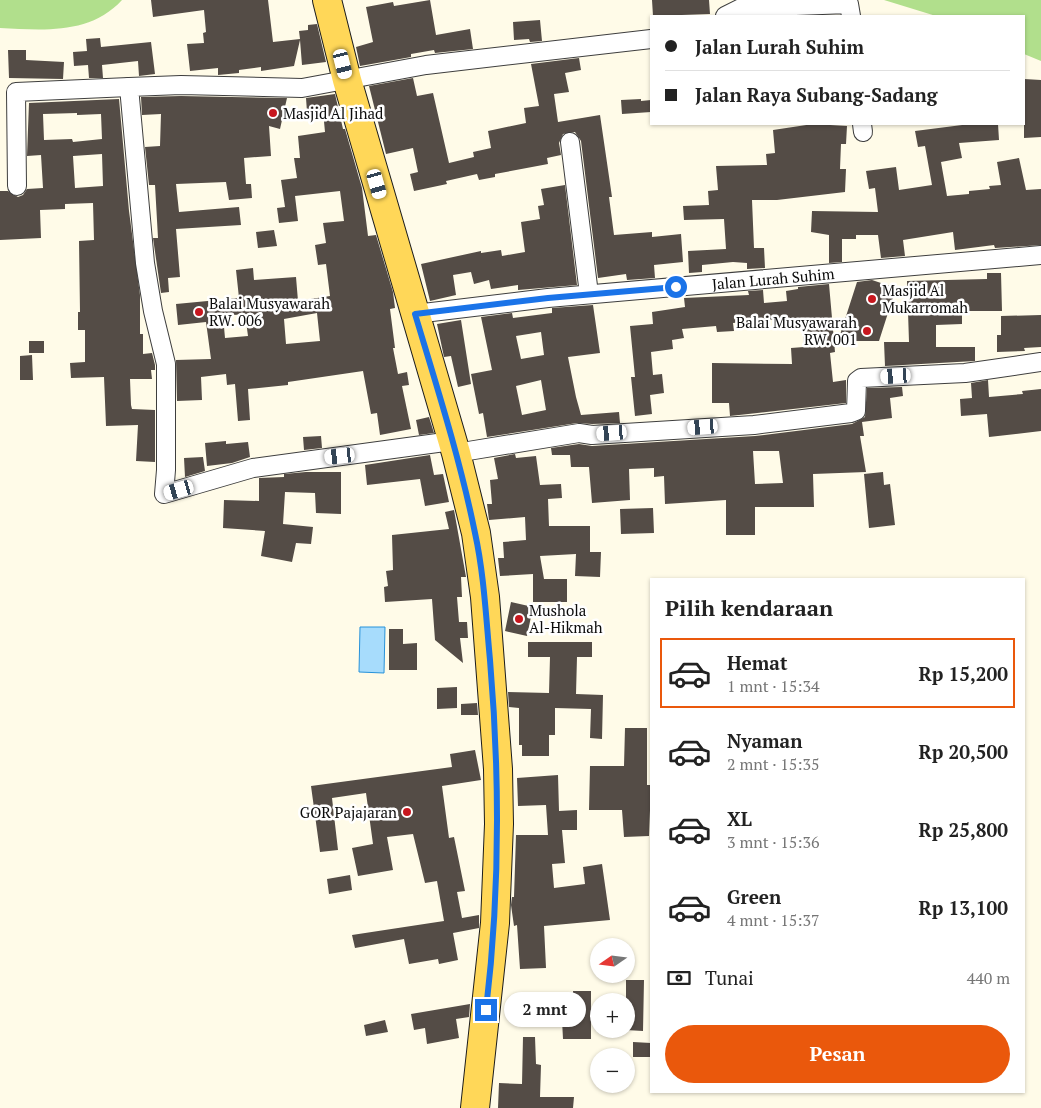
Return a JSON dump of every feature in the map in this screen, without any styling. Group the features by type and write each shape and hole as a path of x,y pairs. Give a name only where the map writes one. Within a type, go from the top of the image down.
{"main road":[{"path":"327,0 347,80 454,447 476,534 484,597 498,769 498,869 495,923 475,1108"}],"street":[{"path":"727,15 741,8 849,4 851,15"},
{"path":"17,186 16,92 181,84 287,88 347,80 426,65 650,39"},
{"path":"129,87 145,263 153,311 166,364 166,470 164,494 254,468 579,433 592,434 754,425 851,413 856,411 858,407 857,381 861,378 975,372 1041,362"},
{"path":"570,142 589,294"},
{"name":"Jalan Lurah Suhim","path":"415,314 589,294 1041,255"}],"green space":[{"path":"0,0 122,0 109,11 81,25 65,28 33,29 0,28"},
{"path":"884,0 1041,0 1041,61 1025,54 1025,15 933,15"}],"water":[{"path":"360,627 385,627 384,673 359,672"}],"building":[{"path":"151,0 268,0 273,42 300,39 299,31 308,30 308,25 317,24 326,62 302,65 300,40 294,66 261,71 261,67 239,70 239,73 218,75 218,68 190,71 187,44 204,43 203,33 206,32 204,10 153,17"},
{"path":"430,0 436,35 470,29 473,49 435,53 434,50 411,54 411,57 360,66 356,47 373,42 366,7 393,2 394,6"},
{"path":"652,0 709,0 710,14 653,15"},
{"path":"540,20 542,41 530,42 529,39 514,40 513,22"},
{"path":"100,38 101,47 151,42 155,74 139,76 138,61 102,65 103,78 89,78 88,65 74,66 73,52 87,51 86,39"},
{"path":"8,50 26,50 26,60 64,62 63,79 9,78"},
{"path":"579,58 581,70 565,73 569,92 554,94 558,122 600,115 612,197 609,197 614,235 652,232 652,237 681,234 683,262 654,265 655,278 627,280 626,274 598,278 581,141 575,132 563,134 559,143 561,155 547,158 548,164 495,174 495,177 479,180 477,174 446,181 447,184 414,191 410,174 418,172 413,148 386,154 369,86 413,78 417,96 433,93 449,163 474,157 473,152 491,148 488,131 526,123 524,108 539,106 531,64"},
{"path":"1025,79 1041,80 1041,137 1024,138"},
{"path":"335,94 343,129 345,129 362,188 368,236 376,235 393,292 395,308 390,309 395,348 393,348 398,374 407,372 409,385 402,386 411,429 380,435 377,413 371,414 363,371 288,382 288,385 248,389 250,420 238,421 235,384 227,385 226,374 201,377 202,400 177,401 176,360 211,359 206,322 178,325 176,304 239,298 236,270 253,268 254,280 296,277 298,301 330,296 326,264 318,265 315,245 326,243 323,223 344,221 340,191 295,196 298,221 279,223 277,208 285,207 281,180 297,178 294,158 300,158 298,136 325,132 323,111 307,112 306,98","holes":["317,313 320,341 286,344 284,319","245,314 248,336 225,338 223,316"]},
{"path":"141,97 287,98 280,129 269,126 271,156 244,158 246,184 251,184 252,198 229,200 226,182 176,184 179,212 239,207 241,225 176,229 180,277 168,278 169,292 161,293 153,238 158,238 155,185 149,185 145,147 160,146 161,114 142,115"},
{"path":"119,99 129,211 140,295 140,334 143,334 143,354 152,353 155,365 155,370 151,370 152,379 130,379 131,405 132,409 155,410 155,462 136,461 138,425 106,426 104,377 71,378 70,363 85,362 85,330 78,330 78,312 80,312 79,241 94,240 93,203 65,204 65,209 40,210 41,238 0,240 0,191 8,191 18,197 23,195 27,189 43,188 41,155 27,156 29,103","holes":["77,113 77,115 101,114 102,139 73,142 72,139 44,140 43,114","102,154 103,186 75,188 73,156"]},
{"path":"621,100 650,100 650,112 622,114"},
{"path":"806,125 847,126 846,144 841,144 840,169 846,169 845,192 777,200 752,200 754,248 764,248 765,268 747,269 747,263 733,262 702,265 702,272 689,273 688,251 726,249 724,219 684,220 683,206 709,205 708,191 718,190 716,166 767,165 766,154 775,153 773,130"},
{"path":"962,125 998,125 999,140 959,143 962,158 941,162 947,196 969,194 969,191 990,189 989,186 1001,185 997,162 1019,158 1026,190 1041,189 1041,245 995,248 994,245 955,250 953,232 903,240 905,256 881,258 878,235 856,235 856,239 842,239 842,262 829,263 829,235 811,232 812,211 878,212 875,188 869,189 866,171 896,167 899,190 932,185 925,146 918,147 915,131"},
{"path":"565,185 577,285 518,290 518,285 491,289 489,280 474,284 471,272 453,275 456,295 430,301 421,264 481,251 481,253 501,250 502,256 525,252 521,222 540,219 538,206 544,205 541,189"},
{"path":"274,230 277,246 258,248 256,232"},
{"path":"987,273 1001,273 1002,311 962,311 962,324 936,325 936,347 975,347 975,361 885,366 884,342 909,342 907,281 987,279"},
{"path":"872,280 896,288 879,341 838,341 857,282"},
{"path":"829,284 835,352 830,353 833,382 846,380 846,403 730,416 729,403 712,403 712,363 792,364 791,348 804,347 802,318 789,318 733,323 734,331 717,332 716,326 682,329 684,338 672,340 673,349 651,352 653,375 662,374 664,393 650,395 652,414 635,416 631,377 635,377 630,326 653,324 652,312 685,307 684,298 749,295 748,291 763,290 764,303 787,301 786,291 798,289 798,287"},
{"path":"593,305 600,353 568,357 576,397 581,415 619,412 620,423 577,423 487,437 483,413 479,414 471,374 492,370 481,317 512,313 513,318 552,313 552,308","holes":["541,332 544,355 521,359 516,336","541,380 546,410 522,415 516,386"]},
{"path":"1041,315 1041,347 1024,348 1025,351 997,352 997,335 1001,335 1001,316"},
{"path":"461,320 471,384 458,387 451,356 444,357 437,324"},
{"path":"29,341 44,341 44,353 29,353"},
{"path":"32,355 33,380 20,380 20,356"},
{"path":"988,380 989,397 1023,394 1022,391 1041,389 1041,431 989,437 987,414 961,416 960,399 972,398 971,383"},
{"path":"902,387 903,396 890,398 892,418 862,422 864,436 860,436 866,472 813,474 814,507 755,507 755,535 726,535 726,500 665,504 664,476 654,477 654,468 629,469 630,500 592,503 589,467 571,467 570,455 552,455 551,448 579,444 592,446 755,436 852,424 865,417 867,388","holes":["753,451 779,451 783,483 755,484"]},
{"path":"429,417 434,433 419,435 416,420"},
{"path":"321,436 322,448 304,450 303,437"},
{"path":"226,441 226,444 248,442 250,457 232,463 207,466 205,443"},
{"path":"515,454 516,458 536,456 540,485 561,484 562,498 548,499 549,526 590,526 590,552 601,552 600,577 575,576 576,554 540,556 544,579 567,579 567,602 533,602 533,574 500,576 498,558 504,558 503,542 526,540 525,517 489,520 487,504 492,504 490,480 498,479 494,458"},
{"path":"430,455 434,475 443,474 449,502 425,506 420,479 367,485 365,465"},
{"path":"203,457 205,471 185,477 184,458"},
{"path":"341,472 341,514 316,513 315,493 285,492 283,524 313,527 311,544 296,543 292,562 261,556 265,531 223,528 224,500 259,501 259,478 284,477 284,474"},
{"path":"883,472 884,485 890,484 895,525 869,528 864,474"},
{"path":"653,508 654,533 621,534 620,509"},
{"path":"454,510 466,577 461,577 462,597 457,597 459,622 467,622 468,638 460,638 463,663 435,640 432,599 385,602 384,587 388,586 386,571 393,570 392,535 449,529 445,512"},
{"name":"Mushola Al-Hikmah","path":"511,602 533,607 527,636 505,631"},
{"path":"389,629 403,629 403,644 417,643 417,670 389,670"},
{"path":"528,642 592,642 592,657 577,657 576,694 603,695 602,739 590,738 591,709 555,708 555,735 549,735 549,756 522,756 522,745 519,745 519,708 509,707 508,692 549,693 550,657 528,657"},
{"path":"457,687 457,708 437,709 437,688"},
{"path":"477,703 478,715 461,715 461,704"},
{"path":"625,728 647,728 647,785 650,785 649,836 624,837 622,810 589,810 590,766 624,766"},
{"path":"475,750 481,780 442,786 449,838 454,837 465,891 457,892 462,918 479,915 479,928 453,933 458,960 439,964 438,959 409,964 404,939 355,948 352,935 444,921 437,881 425,883 413,834 387,837 393,870 358,876 352,848 373,844 366,793 332,798 338,850 320,852 311,786 452,767 450,754"},
{"path":"558,775 559,811 577,810 577,830 562,830 565,863 552,864 554,888 585,884 583,867 602,864 610,920 544,926 546,968 520,969 517,925 514,926 511,905 512,897 514,897 516,835 548,835 546,805 518,806 517,778"},
{"path":"350,875 352,890 329,894 327,879"},
{"path":"644,980 643,1031 635,1031 635,993 626,993 626,983"},
{"path":"573,991 591,991 591,1039 563,1039 562,1020 574,1020"},
{"path":"470,1004 469,1017 456,1019 459,1038 427,1044 425,1028 414,1030 411,1014"},
{"path":"385,1020 388,1032 366,1036 364,1025"},
{"path":"523,1037 535,1037 536,1064 541,1065 540,1097 574,1097 573,1108 498,1108 499,1083 522,1084"},
{"path":"633,1042 650,1043 650,1057 635,1057"}],"place":[{"name":"Masjid Al Jihad","path":"273,113"},
{"name":"Masjid Al Mukarromah","path":"872,299"},
{"name":"Balai Musyawarah RW. 006","path":"199,312"},
{"name":"Balai Musyawarah RW. 001","path":"867,331"},
{"name":"Mushola Al-Hikmah","path":"519,619"},
{"name":"GOR Pajajaran","path":"407,812"}],"route":[{"path":"486,1010 495,923 499,824 498,769 484,597 476,534 447,421 415,314 548,298 676,287"}]}
